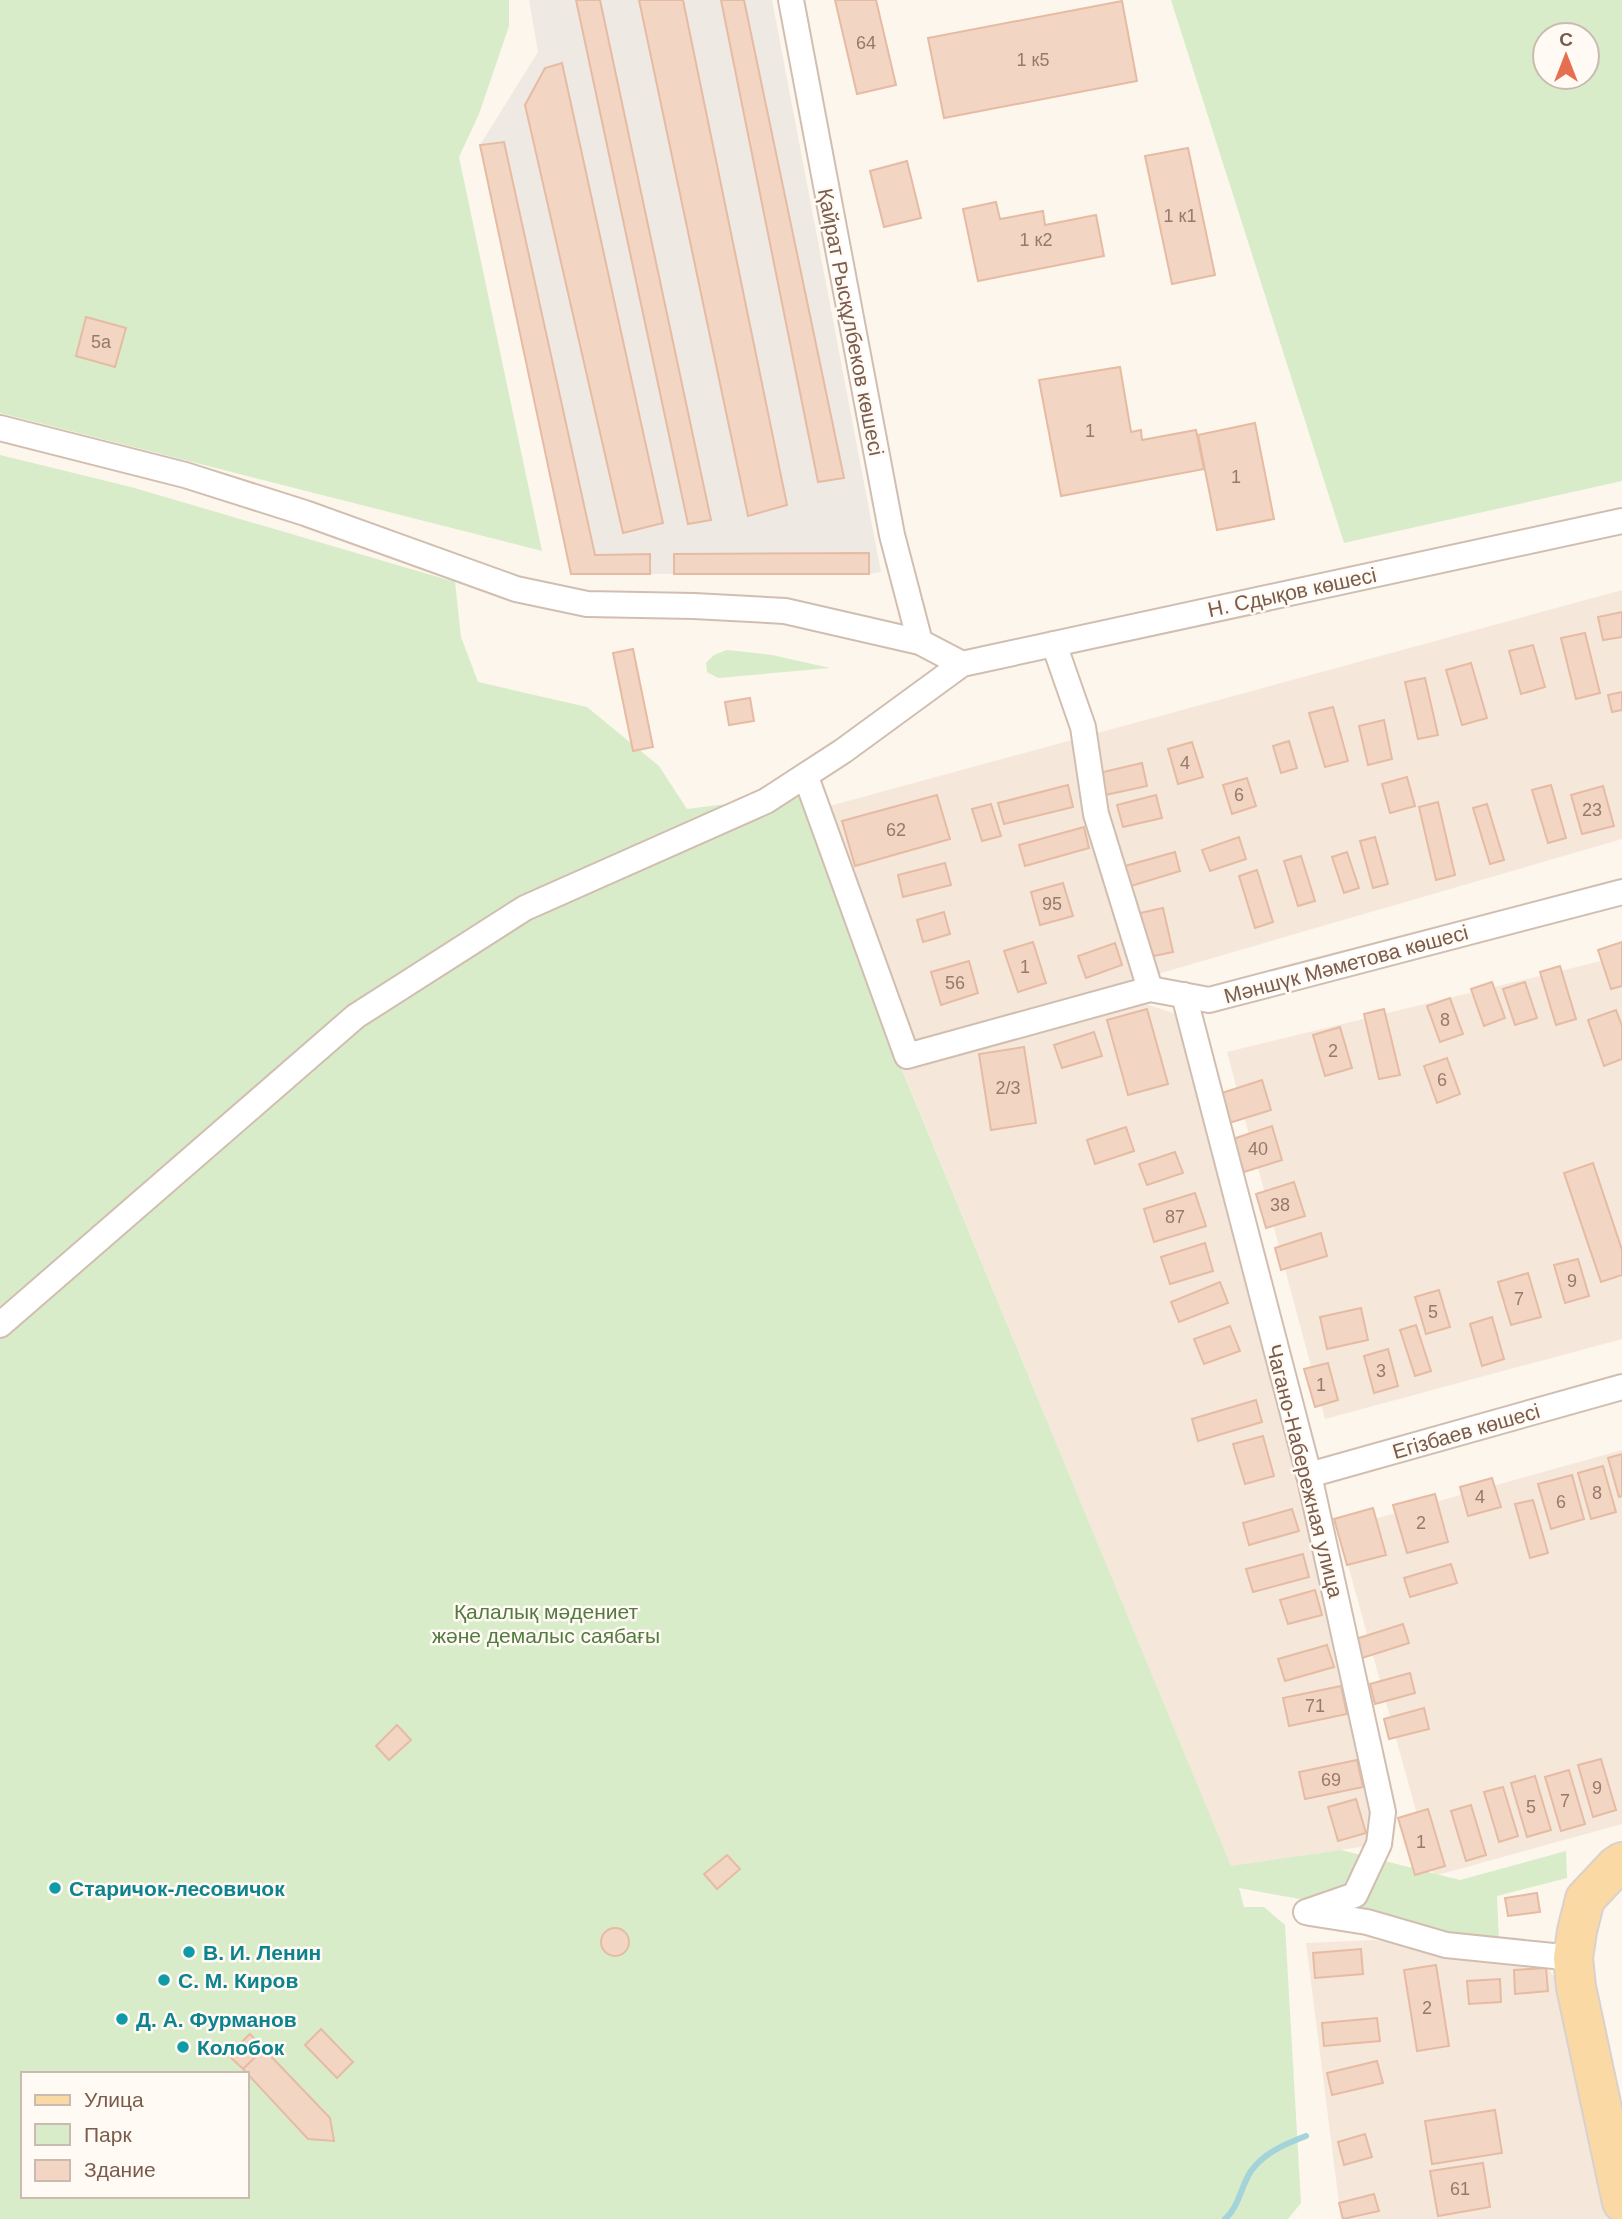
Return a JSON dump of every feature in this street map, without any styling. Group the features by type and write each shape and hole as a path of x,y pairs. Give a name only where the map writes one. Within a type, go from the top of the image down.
{"main road":[{"path":"1617,1882 1585,1899 1573,1958 1576,1987 1622,2202"},
{"path":"1617,1882 1599,1943 1597,1973 1622,2087"}],"street":[{"name":"Қайрат Рысқұлбеков көшесі","path":"790,0 892,535 920,642"},
{"path":"0,428 185,475 292,509 516,589 587,604 785,611 920,642 962,664 806,777 766,802 525,908 356,1016 0,1325"},
{"name":"Н. Сдықов көшесі","path":"962,664 1622,521"},
{"path":"1054,644 1083,727 1096,814 1150,989"},
{"name":"Мәншүк Мәметова көшесі","path":"806,777 908,1056 1150,989 1209,1000 1622,891"},
{"name":"Чагано-Набережная улица","path":"1184,995 1309,1475 1383,1811 1379,1844 1355,1895 1306,1912 1367,1922 1446,1945 1573,1958"},
{"name":"Егізбаев көшесі","path":"1309,1475 1622,1387"}],"shaded area":[{"path":"529,0 772,0 881,572 571,574 480,145 538,52"},
{"path":"1622,590 1622,839 910,1046 822,808"},
{"path":"1622,956 1622,1339 1325,1419 1227,1052"},
{"path":"1143,1003 1176,1014 1383,1811 1379,1844 1231,1867 902,1069"},
{"path":"1622,1450 1622,1824 1434,1876 1338,1529"},
{"path":"1374,1940 1549,1970 1568,1996 1617,2219 1341,2219 1306,1943"}],"green space":[{"path":"0,0 509,0 509,26 479,114 459,157 542,551 0,413"},
{"path":"1171,0 1622,0 1622,481 1344,543"},
{"name":"Қалалық мәдениет және демалыс саябағы","path":"0,455 131,487 455,582 461,637 478,682 587,707 659,766 687,809 798,795 900,1065 1231,1866 1341,1850 1460,1880 1566,1851 1567,1878 1497,1896 1499,1942 1239,1888 1244,1907 1264,1907 1285,1925 1301,2203 1288,2219 0,2219"},
{"path":"727,650 772,655 830,668 718,678 707,672 706,663 714,655"}],"building":[{"path":"576,0 600,0 711,520 688,524"},
{"path":"639,0 683,0 787,505 748,516"},
{"path":"721,0 744,0 844,478 818,482"},
{"path":"835,0 876,0 896,85 857,94"},
{"path":"1122,1 1137,81 944,118 928,38"},
{"path":"562,63 663,523 623,533 525,105 545,68"},
{"path":"504,142 595,555 650,554 650,574 571,574 480,145"},
{"path":"1188,148 1215,275 1172,284 1145,156"},
{"path":"907,161 921,218 884,227 870,171"},
{"path":"996,202 1000,219 1043,211 1045,225 1096,215 1104,256 978,281 963,209"},
{"path":"86,317 126,328 115,367 76,356"},
{"path":"1120,367 1131,432 1141,430 1142,440 1196,430 1204,469 1061,496 1039,380"},
{"path":"1255,423 1274,519 1217,530 1198,435"},
{"path":"869,553 869,574 674,574 674,554"},
{"path":"1622,612 1622,637 1603,640 1598,617"},
{"path":"1585,633 1600,693 1576,699 1561,638"},
{"path":"1533,645 1545,687 1521,694 1509,651"},
{"path":"633,649 653,747 633,751 613,653"},
{"path":"1471,663 1487,718 1462,725 1446,670"},
{"path":"1425,678 1438,735 1418,739 1405,682"},
{"path":"1622,692 1622,710 1612,712 1608,695"},
{"path":"750,698 754,721 729,725 725,702"},
{"path":"1333,707 1348,761 1325,767 1309,713"},
{"path":"1384,720 1392,759 1368,765 1359,726"},
{"path":"1289,741 1297,768 1281,773 1273,746"},
{"path":"1192,742 1203,777 1178,784 1168,749"},
{"path":"1142,763 1147,786 1105,795 1099,773"},
{"path":"1407,777 1415,806 1390,813 1382,784"},
{"path":"1247,778 1256,806 1232,814 1223,785"},
{"path":"1068,785 1073,807 1004,824 998,803"},
{"path":"1551,785 1566,838 1548,843 1532,790"},
{"path":"1603,786 1614,826 1582,834 1571,795"},
{"path":"937,795 950,839 855,866 842,821"},
{"path":"1156,795 1162,818 1123,827 1117,805"},
{"path":"1438,802 1455,875 1436,880 1419,807"},
{"path":"991,804 1001,836 982,841 972,809"},
{"path":"1487,804 1504,860 1490,864 1473,808"},
{"path":"1084,827 1089,848 1025,866 1019,845"},
{"path":"1239,837 1246,859 1210,871 1202,850"},
{"path":"1375,837 1388,884 1373,888 1360,841"},
{"path":"1175,852 1180,871 1131,886 1125,866"},
{"path":"1347,852 1359,888 1344,893 1332,857"},
{"path":"1301,856 1315,901 1298,906 1284,861"},
{"path":"945,863 951,885 903,897 898,875"},
{"path":"1257,870 1273,922 1255,928 1239,876"},
{"path":"1063,883 1073,916 1040,925 1031,892"},
{"path":"1163,908 1173,952 1149,957 1140,913"},
{"path":"944,912 950,934 923,942 917,920"},
{"path":"1033,942 1046,983 1018,992 1004,951"},
{"path":"1622,942 1622,986 1611,989 1598,950"},
{"path":"1115,943 1122,965 1086,978 1078,956"},
{"path":"969,961 978,993 941,1005 931,972"},
{"path":"1560,966 1576,1019 1556,1025 1540,972"},
{"path":"1492,982 1505,1018 1484,1026 1471,989"},
{"path":"1525,982 1537,1018 1515,1025 1503,989"},
{"path":"1450,998 1463,1034 1440,1042 1427,1006"},
{"path":"1147,1009 1168,1084 1128,1095 1107,1020"},
{"path":"1384,1009 1400,1075 1379,1079 1364,1014"},
{"path":"1616,1010 1622,1026 1622,1059 1604,1066 1588,1020"},
{"path":"1340,1027 1352,1068 1325,1076 1313,1035"},
{"path":"1094,1032 1102,1056 1062,1068 1054,1045"},
{"path":"1024,1047 1036,1123 991,1130 979,1054"},
{"path":"1447,1058 1460,1094 1437,1103 1424,1066"},
{"path":"1262,1080 1271,1110 1229,1123 1219,1094"},
{"path":"1272,1126 1282,1160 1244,1172 1233,1139"},
{"path":"1126,1127 1134,1151 1095,1164 1087,1140"},
{"path":"1175,1152 1183,1173 1147,1185 1139,1164"},
{"path":"1593,1163 1622,1250 1622,1275 1601,1282 1564,1173"},
{"path":"1294,1182 1305,1216 1266,1228 1256,1194"},
{"path":"1195,1193 1206,1226 1154,1242 1144,1209"},
{"path":"1321,1233 1327,1256 1281,1270 1275,1248"},
{"path":"1205,1243 1213,1271 1170,1284 1161,1257"},
{"path":"1578,1259 1589,1296 1565,1303 1554,1265"},
{"path":"1528,1273 1541,1317 1511,1325 1498,1282"},
{"path":"1220,1282 1228,1303 1179,1322 1171,1302"},
{"path":"1439,1290 1450,1327 1426,1334 1415,1297"},
{"path":"1361,1308 1368,1340 1327,1349 1320,1317"},
{"path":"1492,1317 1504,1359 1482,1366 1470,1324"},
{"path":"1416,1325 1431,1371 1415,1376 1400,1330"},
{"path":"1230,1326 1240,1351 1204,1364 1194,1339"},
{"path":"1388,1349 1398,1386 1374,1393 1364,1356"},
{"path":"1328,1363 1338,1400 1315,1407 1304,1369"},
{"path":"1256,1400 1262,1422 1198,1441 1192,1419"},
{"path":"1263,1436 1274,1476 1245,1484 1233,1444"},
{"path":"1622,1454 1622,1496 1619,1497 1608,1458"},
{"path":"1603,1466 1616,1512 1591,1519 1578,1473"},
{"path":"1572,1475 1584,1519 1551,1529 1538,1484"},
{"path":"1492,1478 1501,1507 1468,1516 1460,1487"},
{"path":"1435,1494 1448,1542 1407,1553 1393,1505"},
{"path":"1533,1500 1548,1553 1530,1558 1515,1504"},
{"path":"1373,1508 1386,1555 1347,1565 1334,1519"},
{"path":"1292,1509 1299,1531 1249,1545 1243,1523"},
{"path":"1303,1554 1309,1577 1253,1592 1246,1569"},
{"path":"1451,1564 1457,1583 1410,1597 1404,1578"},
{"path":"1315,1590 1322,1615 1288,1624 1280,1600"},
{"path":"1403,1624 1409,1643 1362,1658 1356,1639"},
{"path":"1327,1645 1334,1667 1285,1681 1278,1659"},
{"path":"1410,1673 1415,1693 1375,1704 1370,1684"},
{"path":"1341,1686 1347,1714 1289,1726 1283,1698"},
{"path":"1424,1708 1429,1729 1389,1739 1384,1719"},
{"path":"397,1725 411,1740 389,1760 376,1746"},
{"path":"1601,1759 1616,1810 1593,1817 1578,1765"},
{"path":"1357,1760 1363,1787 1305,1799 1299,1772"},
{"path":"1569,1770 1585,1824 1561,1831 1545,1777"},
{"path":"1535,1776 1551,1830 1527,1837 1511,1783"},
{"path":"1503,1787 1518,1836 1499,1842 1484,1792"},
{"path":"1356,1799 1366,1833 1338,1841 1328,1807"},
{"path":"1471,1805 1486,1855 1466,1861 1451,1811"},
{"path":"1428,1809 1445,1866 1415,1875 1398,1818"},
{"path":"727,1855 740,1869 717,1889 704,1874"},
{"path":"1537,1893 1540,1912 1508,1916 1505,1898"},
{"path":"615,1928 625,1932 629,1942 625,1952 615,1956 605,1952 601,1942 605,1932"},
{"path":"1361,1949 1363,1974 1315,1978 1313,1953"},
{"path":"1436,1965 1449,2046 1417,2051 1404,1970"},
{"path":"1546,1968 1548,1991 1515,1994 1514,1970"},
{"path":"1500,1979 1501,2002 1469,2004 1467,1981"},
{"path":"1377,2018 1380,2041 1324,2046 1322,2023"},
{"path":"321,2029 353,2062 337,2078 305,2045"},
{"path":"250,2034 264,2049 243,2069 228,2055"},
{"path":"264,2049 330,2118 334,2141 308,2139 243,2069"},
{"path":"1377,2061 1383,2083 1332,2095 1327,2073"},
{"path":"1495,2110 1502,2153 1432,2164 1425,2121"},
{"path":"1365,2134 1372,2157 1344,2165 1338,2142"},
{"path":"1483,2163 1490,2207 1438,2216 1430,2171"},
{"path":"1374,2194 1379,2211 1343,2219 1339,2203"}],"waterway":[{"path":"1225,2219 1234,2209 1256,2165 1276,2150 1306,2136"}],"place":[{"name":"Старичок-лесовичок","path":"55,1888"},
{"name":"В. И. Ленин","path":"189,1952"},
{"name":"С. М. Киров","path":"164,1980"},
{"name":"Д. А. Фурманов","path":"122,2019"},
{"name":"Колобок","path":"183,2047"}]}
